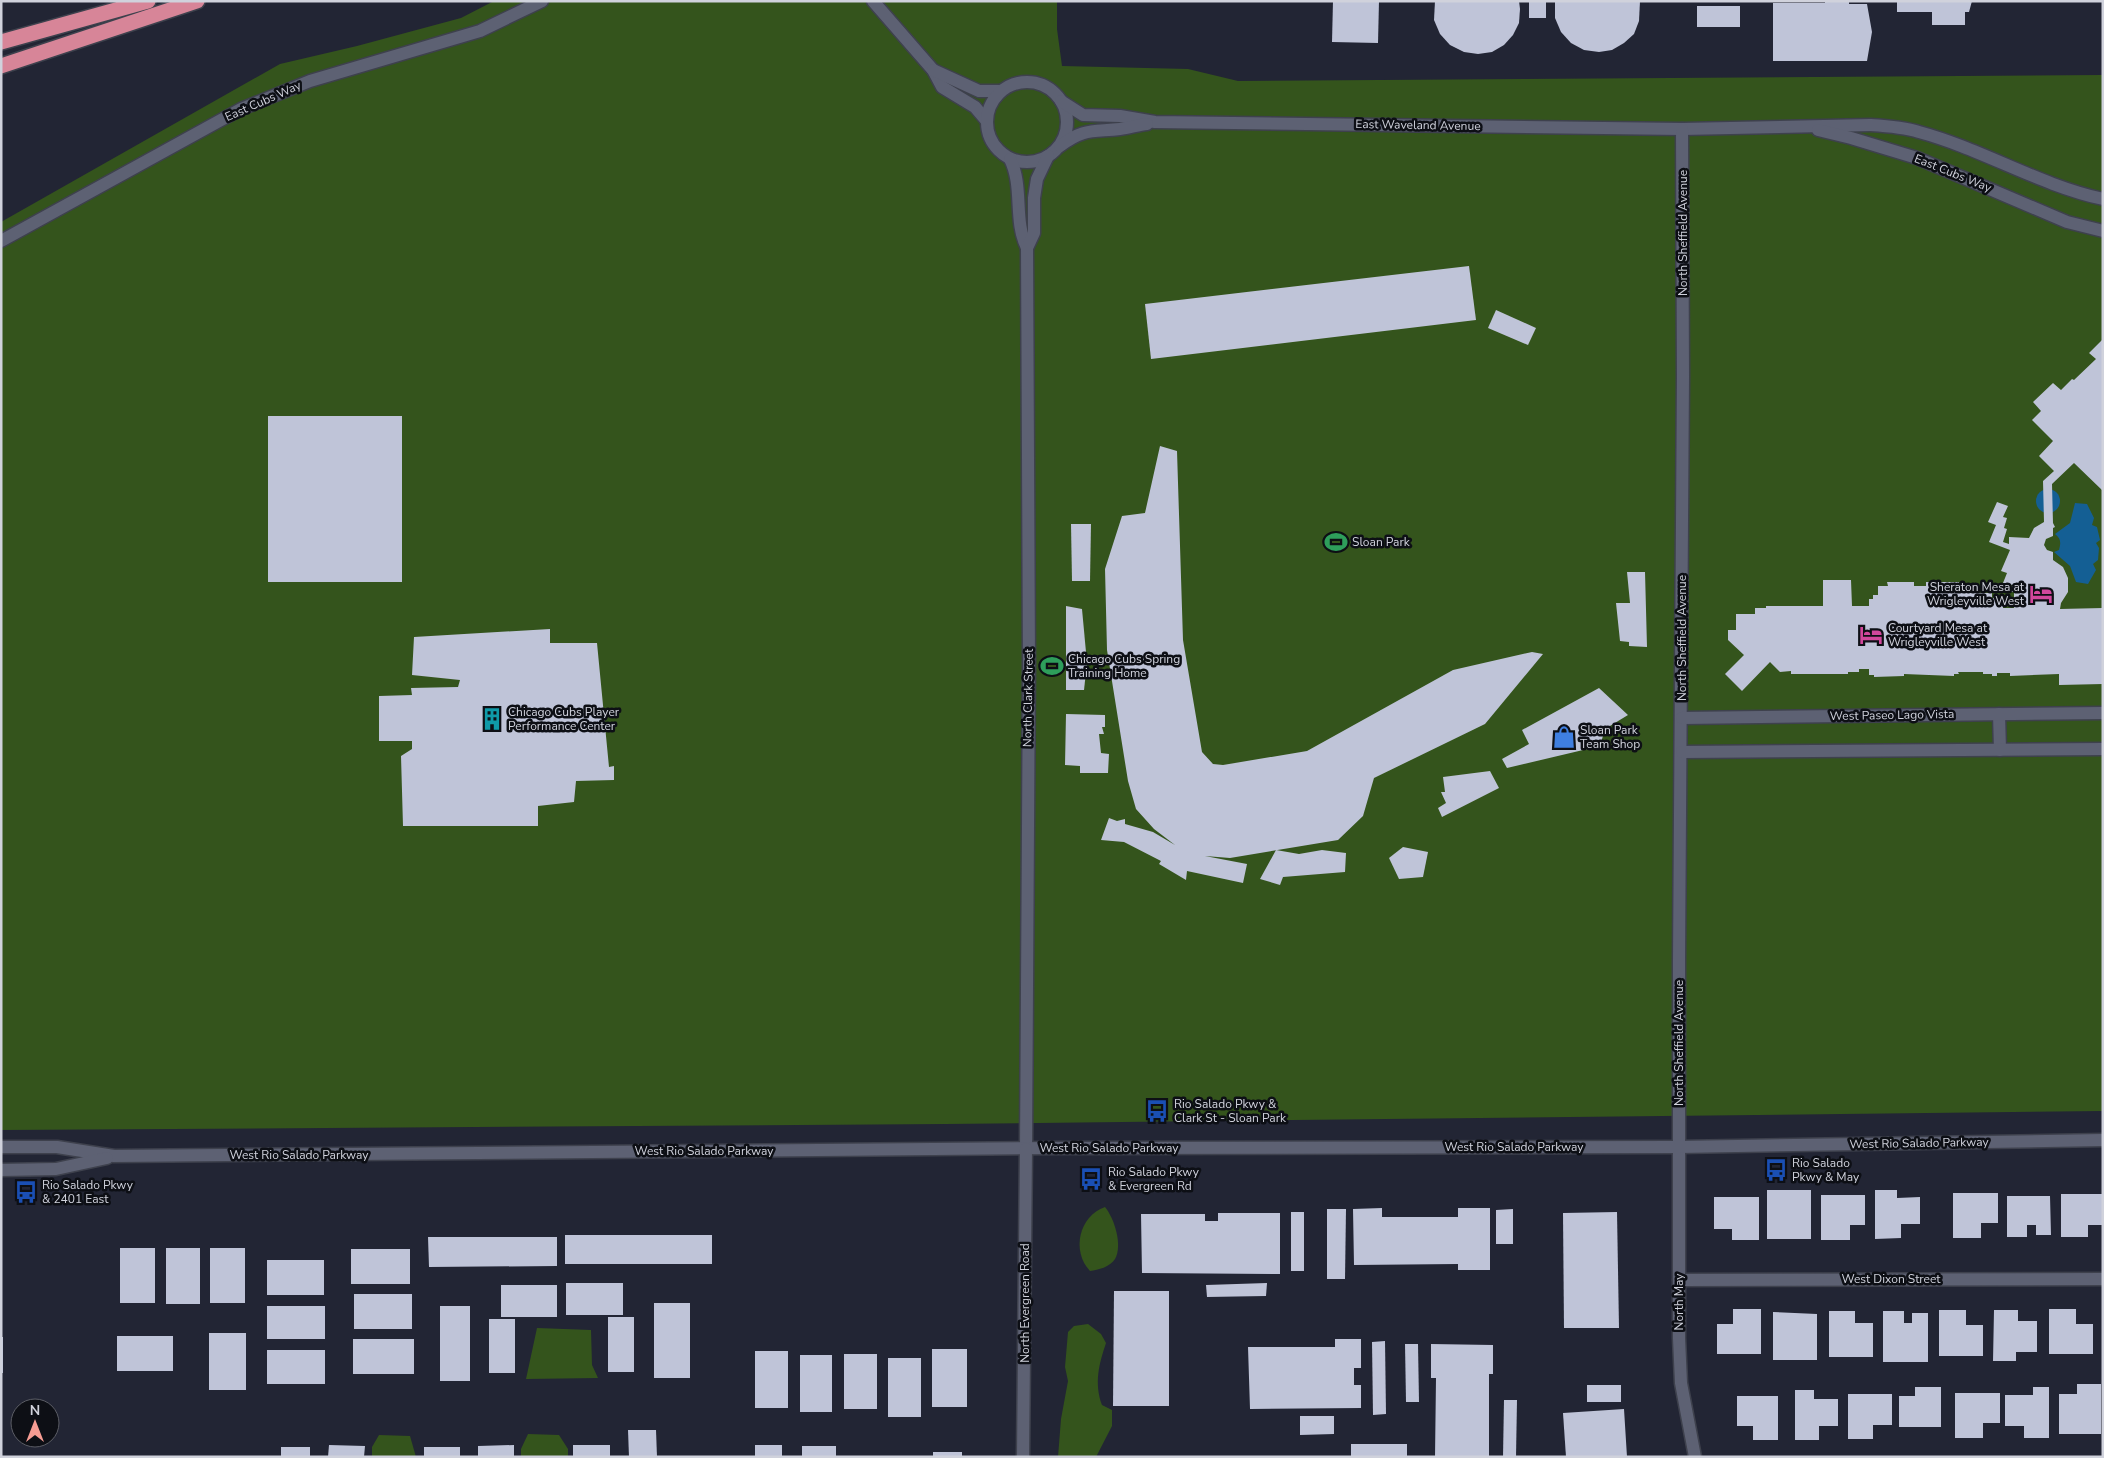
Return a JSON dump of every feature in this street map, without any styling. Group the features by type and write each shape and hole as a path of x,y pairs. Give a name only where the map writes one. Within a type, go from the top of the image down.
{"highway":[{"path":"1,42 148,1"},
{"path":"1,66 197,1"}],"street":[{"name":"East Cubs Way","path":"1,242 241,109 310,81 480,31 542,1"},
{"path":"872,1 884,12 918,55 933,70 942,87 975,107 986,120"},
{"path":"933,70 979,91 1001,92"},
{"path":"1033,82 1046,87 1062,101 1066,112 1065,136 1059,147 1048,156 1027,162 1010,159 993,144 987,129 986,120 990,105 1001,92 1012,84 1033,82"},
{"name":"East Waveland Avenue","path":"1062,101 1083,114 1120,116 1155,122 1682,129"},
{"name":"East Waveland Avenue","path":"1059,147 1074,136 1089,130 1120,129 1155,122"},
{"name":"East Cubs Way","path":"1682,129 1870,125 1898,127 1917,131 2036,177 2088,196 2103,199"},
{"name":"East Cubs Way","path":"1798,126 1851,138 1917,158 2067,222 2103,231"},
{"name":"North Sheffield Avenue","path":"1679,1147 1682,752 1682,129"},
{"name":"North Clark Street","path":"1027,248 1034,233 1034,198 1037,179 1048,156"},
{"name":"North Clark Street","path":"1010,159 1018,179 1021,235 1027,248 1029,665 1026,1149"},
{"name":"West Paseo Lago Vista","path":"1682,718 2103,713"},
{"path":"1999,714 2000,750"},
{"path":"1682,752 2103,749"},
{"name":"West Rio Salado Parkway","path":"114,1156 1026,1149 1679,1147 2103,1140"},
{"path":"1,1147 57,1147 114,1156"},
{"name":"North May","path":"1679,1147 1681,1383 1695,1457"},
{"name":"North Evergreen Road","path":"1023,1457 1026,1149"},
{"path":"1,1170 56,1169 114,1156"},
{"name":"West Dixon Street","path":"1679,1280 2103,1279"}],"green space":[{"name":"Chicago Cubs Spring Training Home","path":"494,1 1057,1 1057,29 1062,66 1188,69 1238,81 2103,75 2103,1111 945,1124 1,1130 1,222 280,64 357,46 461,18"},
{"path":"1105,1207 1118,1239 1117,1253 1115,1259 1107,1266 1090,1271 1084,1263 1081,1254 1081,1235 1089,1218"},
{"path":"1088,1324 1101,1334 1106,1343 1100,1366 1098,1389 1102,1405 1112,1410 1112,1426 1096,1457 1058,1457 1061,1419 1068,1381 1065,1367 1068,1332 1074,1326"},
{"path":"537,1328 591,1330 592,1365 598,1378 526,1379"},
{"path":"528,1434 559,1435 568,1449 568,1457 521,1457 521,1449"},
{"path":"379,1435 410,1436 416,1457 372,1457 372,1447"}],"water":[{"path":"2043,489 2053,489 2060,496 2060,506 2053,513 2043,513 2036,506 2036,496"},
{"path":"2075,503 2087,504 2094,518 2092,525 2097,527 2100,540 2096,543 2099,548 2098,560 2093,564 2096,570 2088,584 2076,582 2070,566 2054,552 2059,550 2060,543 2055,534 2070,523"}],"building":[{"path":"1333,1 1379,1 1378,43 1332,42"},
{"path":"1435,1 1519,1 1519,23 1513,35 1504,45 1492,52 1478,54 1464,52 1450,45 1440,34 1434,20"},
{"path":"1555,1 1640,1 1639,21 1634,34 1612,50 1599,52 1584,50 1571,43 1561,32 1555,18"},
{"path":"1825,1 1849,1 1849,4 1867,4 1872,32 1867,61 1773,61 1773,3 1825,3"},
{"path":"1897,1 1972,1 1969,12 1965,12 1965,25 1932,25 1932,12 1897,12"},
{"path":"1529,2 1546,2 1546,18 1529,18"},
{"path":"1697,6 1740,6 1740,27 1697,27"},
{"path":"1469,266 1476,320 1151,359 1145,304"},
{"path":"1496,310 1536,328 1528,345 1488,328"},
{"path":"2103,339 2103,491 2074,463 2052,484 2053,523 2055,527 2053,528 2053,536 2046,539 2044,545 2047,550 2053,552 2053,560 2063,567 2068,578 2068,592 2061,603 2060,609 2103,608 2103,684 2059,685 2059,674 2010,676 2010,673 1997,673 1997,676 1992,676 1992,674 1983,674 1983,672 1958,672 1959,674 1954,674 1954,676 1904,674 1904,676 1874,677 1874,675 1869,675 1869,669 1859,669 1859,672 1848,672 1848,674 1791,674 1791,671 1780,672 1770,662 1742,691 1725,674 1744,655 1728,640 1728,630 1736,630 1736,614 1755,614 1755,608 1766,608 1766,606 1823,606 1823,580 1851,580 1852,606 1869,606 1869,599 1873,599 1873,595 1878,595 1878,586 1888,586 1887,582 1914,582 1914,586 1926,586 1926,582 1959,582 1959,587 1969,587 1969,593 1992,593 1992,598 2003,597 2003,608 2014,608 2014,592 2011,592 2012,585 2003,583 2007,573 2001,571 2010,550 1989,542 1996,525 1988,522 1997,502 2008,506 2003,517 2007,518 2004,528 2007,529 2003,542 2009,544 2009,537 2029,538 2034,528 2044,522 2043,481 2054,471 2039,456 2053,441 2032,420 2041,411 2033,402 2053,383 2061,390 2072,379 2074,380 2096,359 2089,353"},
{"path":"268,416 402,416 402,582 268,582"},
{"path":"1160,446 1177,451 1183,640 1202,752 1213,764 1223,765 1307,751 1453,670 1532,652 1543,654 1485,724 1374,778 1363,816 1338,840 1230,858 1205,856 1247,864 1243,883 1187,871 1186,880 1159,864 1161,861 1124,842 1101,840 1109,818 1117,821 1125,819 1125,824 1153,832 1175,845 1154,829 1136,809 1128,781 1107,650 1105,569 1122,516 1145,513"},
{"path":"1071,524 1091,524 1090,581 1072,581"},
{"path":"1627,572 1645,572 1647,647 1629,646 1629,642 1620,641 1616,603 1630,603"},
{"path":"1066,606 1082,609 1087,663 1084,690 1066,690"},
{"name":"Chicago Cubs Player Performance Center","path":"550,629 550,643 597,643 609,767 614,766 614,780 576,781 574,802 538,806 538,826 403,826 401,756 412,749 412,741 379,741 379,696 412,695 411,688 458,687 460,680 412,675 414,637"},
{"name":"Sloan Park Team Shop","path":"1599,688 1628,715 1605,729 1600,746 1507,768 1502,759 1529,744 1522,730"},
{"path":"1066,714 1105,715 1105,727 1102,727 1104,734 1099,734 1101,753 1109,754 1108,773 1080,773 1080,766 1065,765"},
{"path":"1490,771 1499,788 1442,817 1438,808 1446,803 1441,792 1445,792 1443,777"},
{"path":"1403,847 1428,852 1423,877 1399,879 1389,858"},
{"path":"1276,850 1299,854 1322,850 1346,853 1345,872 1283,877 1280,885 1260,879"},
{"path":"1767,1190 1811,1190 1811,1239 1767,1239"},
{"path":"1875,1190 1897,1190 1897,1198 1920,1197 1920,1224 1901,1224 1901,1238 1875,1239"},
{"path":"1953,1193 1998,1193 1998,1223 1981,1223 1981,1238 1953,1238"},
{"path":"2061,1194 2103,1194 2103,1225 2088,1225 2088,1237 2061,1237"},
{"path":"1821,1195 1865,1195 1865,1225 1850,1225 1850,1240 1821,1240"},
{"path":"2007,1196 2050,1196 2051,1235 2036,1235 2036,1225 2027,1225 2027,1237 2007,1237"},
{"path":"1714,1197 1759,1197 1759,1240 1732,1240 1732,1229 1714,1229"},
{"path":"1382,1208 1382,1217 1458,1217 1458,1208 1490,1208 1490,1270 1458,1270 1458,1264 1354,1265 1353,1209"},
{"path":"1327,1209 1346,1209 1345,1279 1327,1279"},
{"path":"1513,1209 1513,1244 1496,1244 1496,1210"},
{"path":"1291,1212 1304,1212 1304,1271 1291,1271"},
{"path":"1617,1212 1619,1328 1564,1328 1563,1213"},
{"path":"1218,1213 1280,1213 1280,1274 1142,1273 1141,1214 1205,1214 1205,1221 1218,1221"},
{"path":"565,1235 712,1235 712,1264 565,1264"},
{"path":"428,1237 557,1237 557,1266 429,1267"},
{"path":"120,1248 155,1248 155,1303 120,1303"},
{"path":"166,1248 200,1248 200,1304 166,1304"},
{"path":"210,1248 245,1248 245,1303 210,1303"},
{"path":"351,1249 410,1249 410,1284 351,1284"},
{"path":"267,1260 324,1260 324,1295 267,1295"},
{"path":"566,1283 623,1283 623,1315 566,1315"},
{"path":"1267,1283 1266,1296 1207,1297 1206,1285"},
{"path":"501,1285 557,1285 557,1317 501,1317"},
{"path":"1114,1291 1169,1291 1169,1406 1113,1406"},
{"path":"354,1294 412,1294 412,1329 354,1329"},
{"path":"654,1303 690,1303 690,1378 654,1378"},
{"path":"267,1306 325,1306 325,1339 267,1339"},
{"path":"440,1306 470,1306 470,1381 440,1381"},
{"path":"1733,1309 1761,1309 1761,1354 1717,1354 1717,1324 1733,1324"},
{"path":"2049,1309 2076,1309 2076,1324 2093,1324 2093,1354 2049,1354"},
{"path":"1939,1310 1966,1310 1966,1325 1983,1325 1983,1356 1939,1356"},
{"path":"1994,1310 2018,1310 2018,1321 2037,1321 2037,1352 2016,1352 2016,1361 1993,1361"},
{"path":"1829,1311 1855,1311 1855,1323 1873,1323 1873,1357 1829,1357"},
{"path":"1883,1311 1904,1311 1904,1323 1912,1323 1912,1313 1928,1313 1928,1362 1883,1362"},
{"path":"1773,1312 1817,1314 1817,1360 1773,1360"},
{"path":"608,1317 634,1317 634,1372 608,1372"},
{"path":"489,1319 515,1319 515,1373 489,1373"},
{"path":"209,1333 246,1333 246,1390 209,1390"},
{"path":"117,1336 173,1336 173,1371 117,1371"},
{"path":"1,1337 3,1337 3,1373 1,1373"},
{"path":"353,1339 414,1339 414,1374 353,1374"},
{"path":"1335,1339 1361,1339 1361,1368 1354,1368 1354,1385 1361,1385 1361,1408 1250,1409 1248,1347 1335,1347"},
{"path":"1385,1341 1386,1414 1373,1415 1372,1342"},
{"path":"1405,1344 1418,1344 1419,1402 1406,1402"},
{"path":"1431,1344 1493,1345 1493,1374 1489,1374 1489,1457 1435,1457 1436,1378 1431,1378"},
{"path":"932,1349 967,1349 967,1407 932,1407"},
{"path":"267,1350 325,1350 325,1384 267,1384"},
{"path":"755,1351 788,1351 788,1408 755,1408"},
{"path":"844,1354 877,1354 877,1409 844,1409"},
{"path":"800,1355 832,1355 832,1412 800,1412"},
{"path":"888,1358 921,1358 921,1417 888,1417"},
{"path":"2077,1384 2101,1384 2101,1434 2059,1434 2059,1394 2077,1394"},
{"path":"1587,1385 1621,1385 1621,1402 1587,1402"},
{"path":"1915,1387 1941,1387 1941,1427 1899,1427 1899,1396 1915,1396"},
{"path":"2033,1387 2049,1387 2049,1438 2024,1438 2024,1426 2005,1426 2005,1395 2033,1395"},
{"path":"1795,1390 1814,1390 1814,1399 1838,1399 1838,1426 1819,1426 1819,1440 1795,1440"},
{"path":"1955,1393 2000,1393 2000,1423 1983,1423 1983,1438 1955,1438"},
{"path":"1848,1394 1892,1394 1892,1425 1873,1425 1873,1439 1848,1439"},
{"path":"1737,1396 1778,1396 1778,1440 1753,1440 1753,1426 1737,1426"},
{"path":"1504,1400 1517,1400 1516,1457 1503,1457"},
{"path":"1624,1409 1627,1457 1566,1457 1563,1413"},
{"path":"1300,1416 1334,1416 1334,1434 1300,1435"},
{"path":"628,1430 656,1430 657,1457 629,1457"},
{"path":"1351,1444 1407,1444 1407,1457 1351,1457"},
{"path":"329,1445 365,1446 364,1457 328,1457"},
{"path":"514,1445 514,1457 478,1457 478,1446"},
{"path":"573,1445 610,1445 610,1457 573,1457"},
{"path":"755,1445 782,1445 782,1457 755,1457"},
{"path":"802,1446 836,1446 836,1457 802,1457"},
{"path":"281,1447 310,1447 310,1457 281,1457"},
{"path":"424,1447 460,1447 460,1457 424,1457"},
{"path":"933,1452 962,1452 962,1457 933,1457"}],"place":[{"name":"Sloan Park","path":"1336,542"},
{"name":"Sheraton Mesa at Wrigleyville West","path":"2041,594"},
{"name":"Courtyard Mesa at Wrigleyville West","path":"1871,635"},
{"name":"Chicago Cubs Spring Training Home","path":"1052,666"},
{"name":"Chicago Cubs Player Performance Center","path":"492,719"},
{"name":"Sloan Park Team Shop","path":"1564,737"},
{"name":"Rio Salado Pkwy & Clark St - Sloan Park","path":"1157,1111"},
{"name":"Rio Salado Pkwy & May","path":"1776,1170"},
{"name":"Rio Salado Pkwy & Evergreen Rd","path":"1091,1179"},
{"name":"Rio Salado Pkwy & 2401 East","path":"26,1192"}]}
